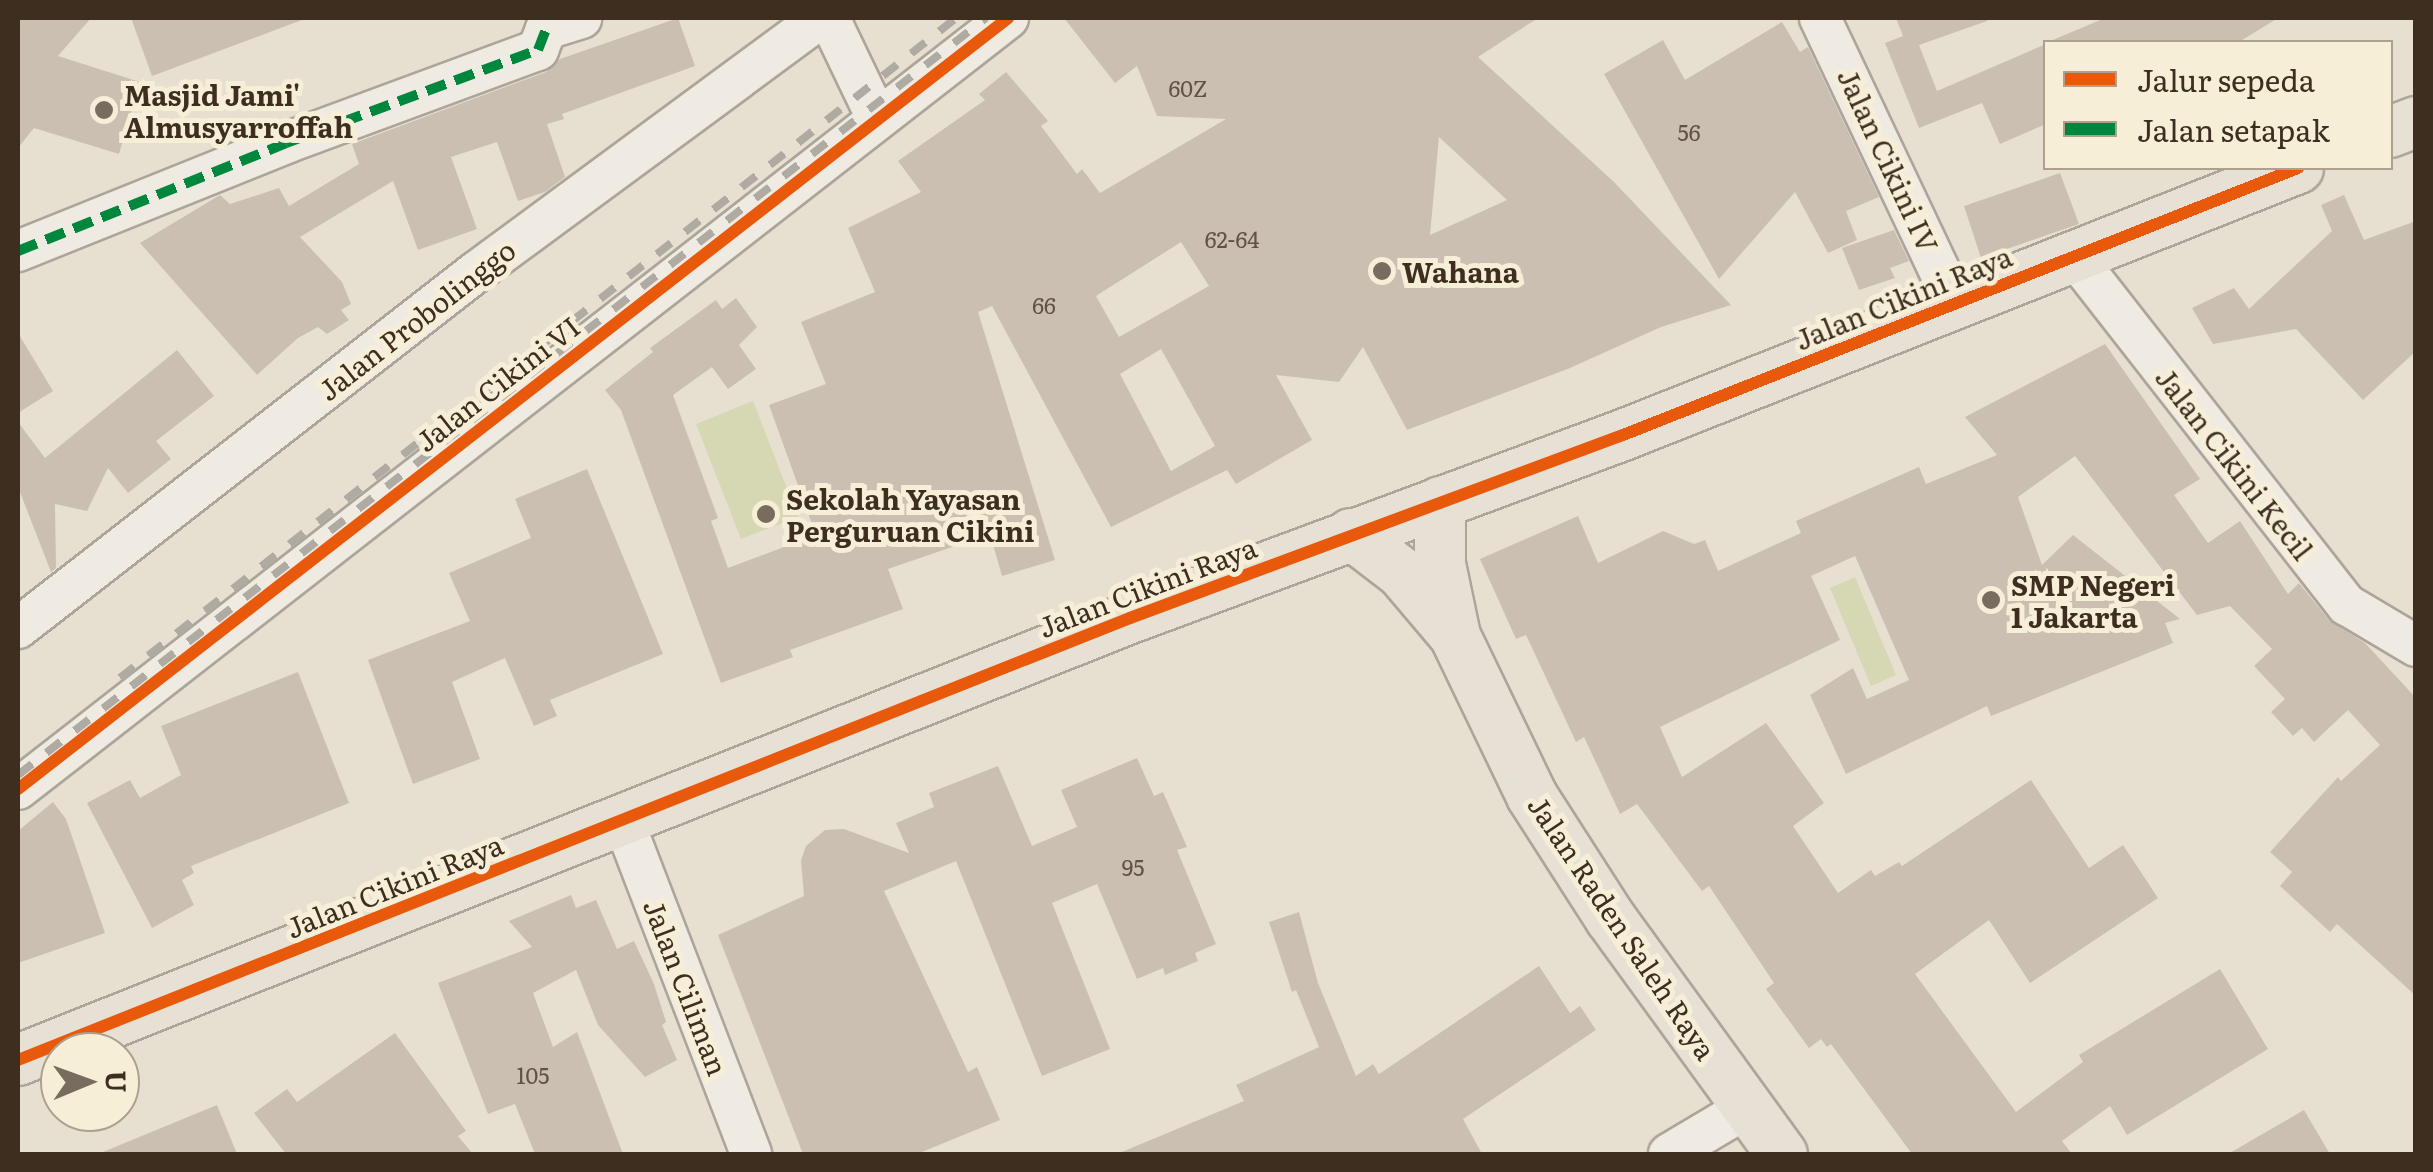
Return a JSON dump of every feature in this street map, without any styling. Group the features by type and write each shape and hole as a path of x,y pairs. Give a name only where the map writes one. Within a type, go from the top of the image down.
{"main road":[{"name":"Jalan Cikini Raya","path":"18,1060 1351,534 1623,435 2293,170"},
{"name":"Jalan Raden Saleh Raya","path":"1440,502 1440,564 1456,636 1532,796 1612,920 1782,1154"},
{"name":"Jalan Raden Saleh Raya","path":"1351,534 1402,573 1456,636"}],"street":[{"path":"18,252 286,143 538,50 546,29 580,18"},
{"name":"Jalan Probolinggo","path":"18,628 476,272 820,18"},
{"path":"829,18 878,118"},
{"name":"Jalan Cikini VI","path":"18,788 1008,18"},
{"name":"Jalan Cikini IV","path":"1820,18 1956,303"},
{"name":"Jalan Cikini Kecil","path":"2074,256 2347,605 2416,646"},
{"name":"Jalan Ciliman","path":"623,820 752,1154"},
{"path":"1669,1154 1748,1106"}],"green space":[{"path":"753,401 798,517 741,539 696,424"},
{"path":"1855,577 1896,675 1871,686 1830,588"}],"building":[{"path":"18,18 91,18 58,56 140,82 119,154 34,128 18,148"},
{"path":"131,18 301,18 302,20 152,76"},
{"path":"678,18 695,66 562,114 564,119 547,124 565,177 545,192 518,201 497,142 451,157 477,229 418,250 393,181 300,237 342,282 351,304 341,310 349,320 327,334 318,327 298,338 257,375 140,243 220,195 230,204 279,188 289,206 359,164 352,144 546,72 560,59"},
{"path":"1064,18 1538,18 1478,57 1614,182 1731,305 1661,327 1570,368 1407,430 1363,347 1339,382 1276,375 1312,440 1236,484 1227,470 1111,527 992,306 978,312 1055,560 1002,576 990,534 888,569 903,609 790,650 793,657 721,683 621,410 605,390 653,352 650,348 716,300 722,309 736,298 757,327 739,345 756,369 728,389 712,367 673,395 718,518 711,521 728,568 816,535 769,405 826,384 801,322 875,292 848,228 921,192 898,161 985,100 979,94 1006,72 1048,121 1041,126 1077,174 1082,169 1100,193 1226,119 1157,116 1137,66 1115,83","holes":["1439,137 1507,200 1430,235","1181,242 1209,286 1119,337 1096,296","1161,349 1215,446 1171,471 1120,374"]},
{"path":"1896,18 1986,18 1987,21 1919,45 1937,91 2043,45 2043,125 2000,144 1982,103 1919,128 1885,43 1903,36"},
{"path":"2105,18 2278,18 2242,40 2053,40"},
{"path":"1782,22 1800,52 1808,47 1879,197 1846,211 1857,240 1828,253 1795,192 1719,279 1604,74 1663,40 1685,80"},
{"path":"2060,173 2079,224 1981,258 1964,206"},
{"path":"2344,195 2364,240 2416,221 2416,351 2363,400 2296,329 2213,344 2192,308 2234,288 2249,309 2332,231 2321,205"},
{"path":"1894,230 1909,261 1890,268 1895,278 1859,290 1842,248"},
{"path":"18,333 53,391 18,413"},
{"path":"2105,344 2200,479 2174,495 2208,543 2240,521 2288,594 2299,583 2329,620 2365,643 2416,698 2416,996 2337,924 2330,932 2280,886 2292,872 2270,852 2338,777 2341,781 2380,745 2348,710 2314,742 2302,728 2293,736 2271,712 2285,699 2254,666 2272,649 2230,606 2197,615 2075,456 2018,497 2042,565 2073,535 2180,619 2165,623 2173,643 1991,716 1987,706 1846,774 1810,695 1853,668 1867,699 1909,680 1855,556 1811,576 1840,640 1660,727 1682,777 1766,723 1824,803 1793,826 1838,893 1871,870 1875,876 1899,862 1902,866 2031,780 2089,868 2123,845 2158,898 2030,983 1989,920 1915,974 2016,1112 2083,1062 2079,1055 2220,969 2268,1049 2127,1135 2110,1106 2062,1141 2072,1154 1912,1154 1831,1044 1827,1047 1821,1039 1809,1048 1766,989 1774,983 1709,886 1702,891 1637,804 1620,814 1584,737 1576,742 1526,635 1516,639 1480,559 1578,516 1598,563 1663,531 1694,544 1705,540 1718,571 1801,533 1796,521 1919,467 1926,484 1997,455 1965,417"},
{"path":"177,350 214,396 156,441 171,459 128,493 108,468 87,511 55,504 56,568 51,572 18,487 18,422 45,458"},
{"path":"587,469 663,654 550,700 557,716 534,726 505,658 452,682 480,759 413,784 368,660 470,621 449,573 531,538 515,499"},
{"path":"298,672 349,803 191,866 194,873 182,880 194,905 152,928 87,803 130,780 140,798 181,775 161,726"},
{"path":"1137,758 1154,796 1163,792 1187,847 1177,850 1216,944 1195,953 1198,961 1165,975 1163,968 1137,979 1097,884 1052,903 1110,1049 1042,1076 956,861 884,891 968,1072 977,1067 1000,1120 917,1154 803,1154 718,935 804,896 801,860 806,846 825,830 844,829 909,853 896,823 934,807 929,793 998,766 1032,846 1077,827 1061,790"},
{"path":"53,802 66,819 105,933 18,963 18,831"},
{"path":"571,895 576,908 596,900 617,949 634,941 654,984 666,1022 662,1025 677,1060 645,1077 598,1025 576,970 533,993 553,1047 577,1032 623,1154 535,1154 515,1104 488,1114 438,983 532,947 509,921"},
{"path":"1299,912 1318,983 1356,1076 1373,1064 1379,1074 1539,966 1570,1013 1580,1006 1596,1030 1463,1119 1482,1154 1117,1154 1244,1101 1236,1085 1319,1047 1296,990 1292,992 1269,922"},
{"path":"395,1033 466,1131 458,1136 473,1154 286,1154 254,1113 287,1089 297,1102"},
{"path":"217,1105 237,1154 98,1154"},
{"path":"2304,1110 2330,1154 2228,1154"}],"railway":[{"path":"120,678 956,18"},
{"path":"18,775 986,18"}],"marked path":[{"path":"18,251 286,143 538,50 546,29"}],"cycle path":[{"path":"18,789 1008,18"},
{"path":"18,1060 1130,618 1623,435 2293,170"}],"place":[{"name":"Masjid Jami' Almusyarroffah","path":"104,110"},
{"name":"Wahana","path":"1382,271"},
{"name":"Sekolah Yayasan Perguruan Cikini","path":"766,514"},
{"name":"SMP Negeri 1 Jakarta","path":"1991,600"}]}
